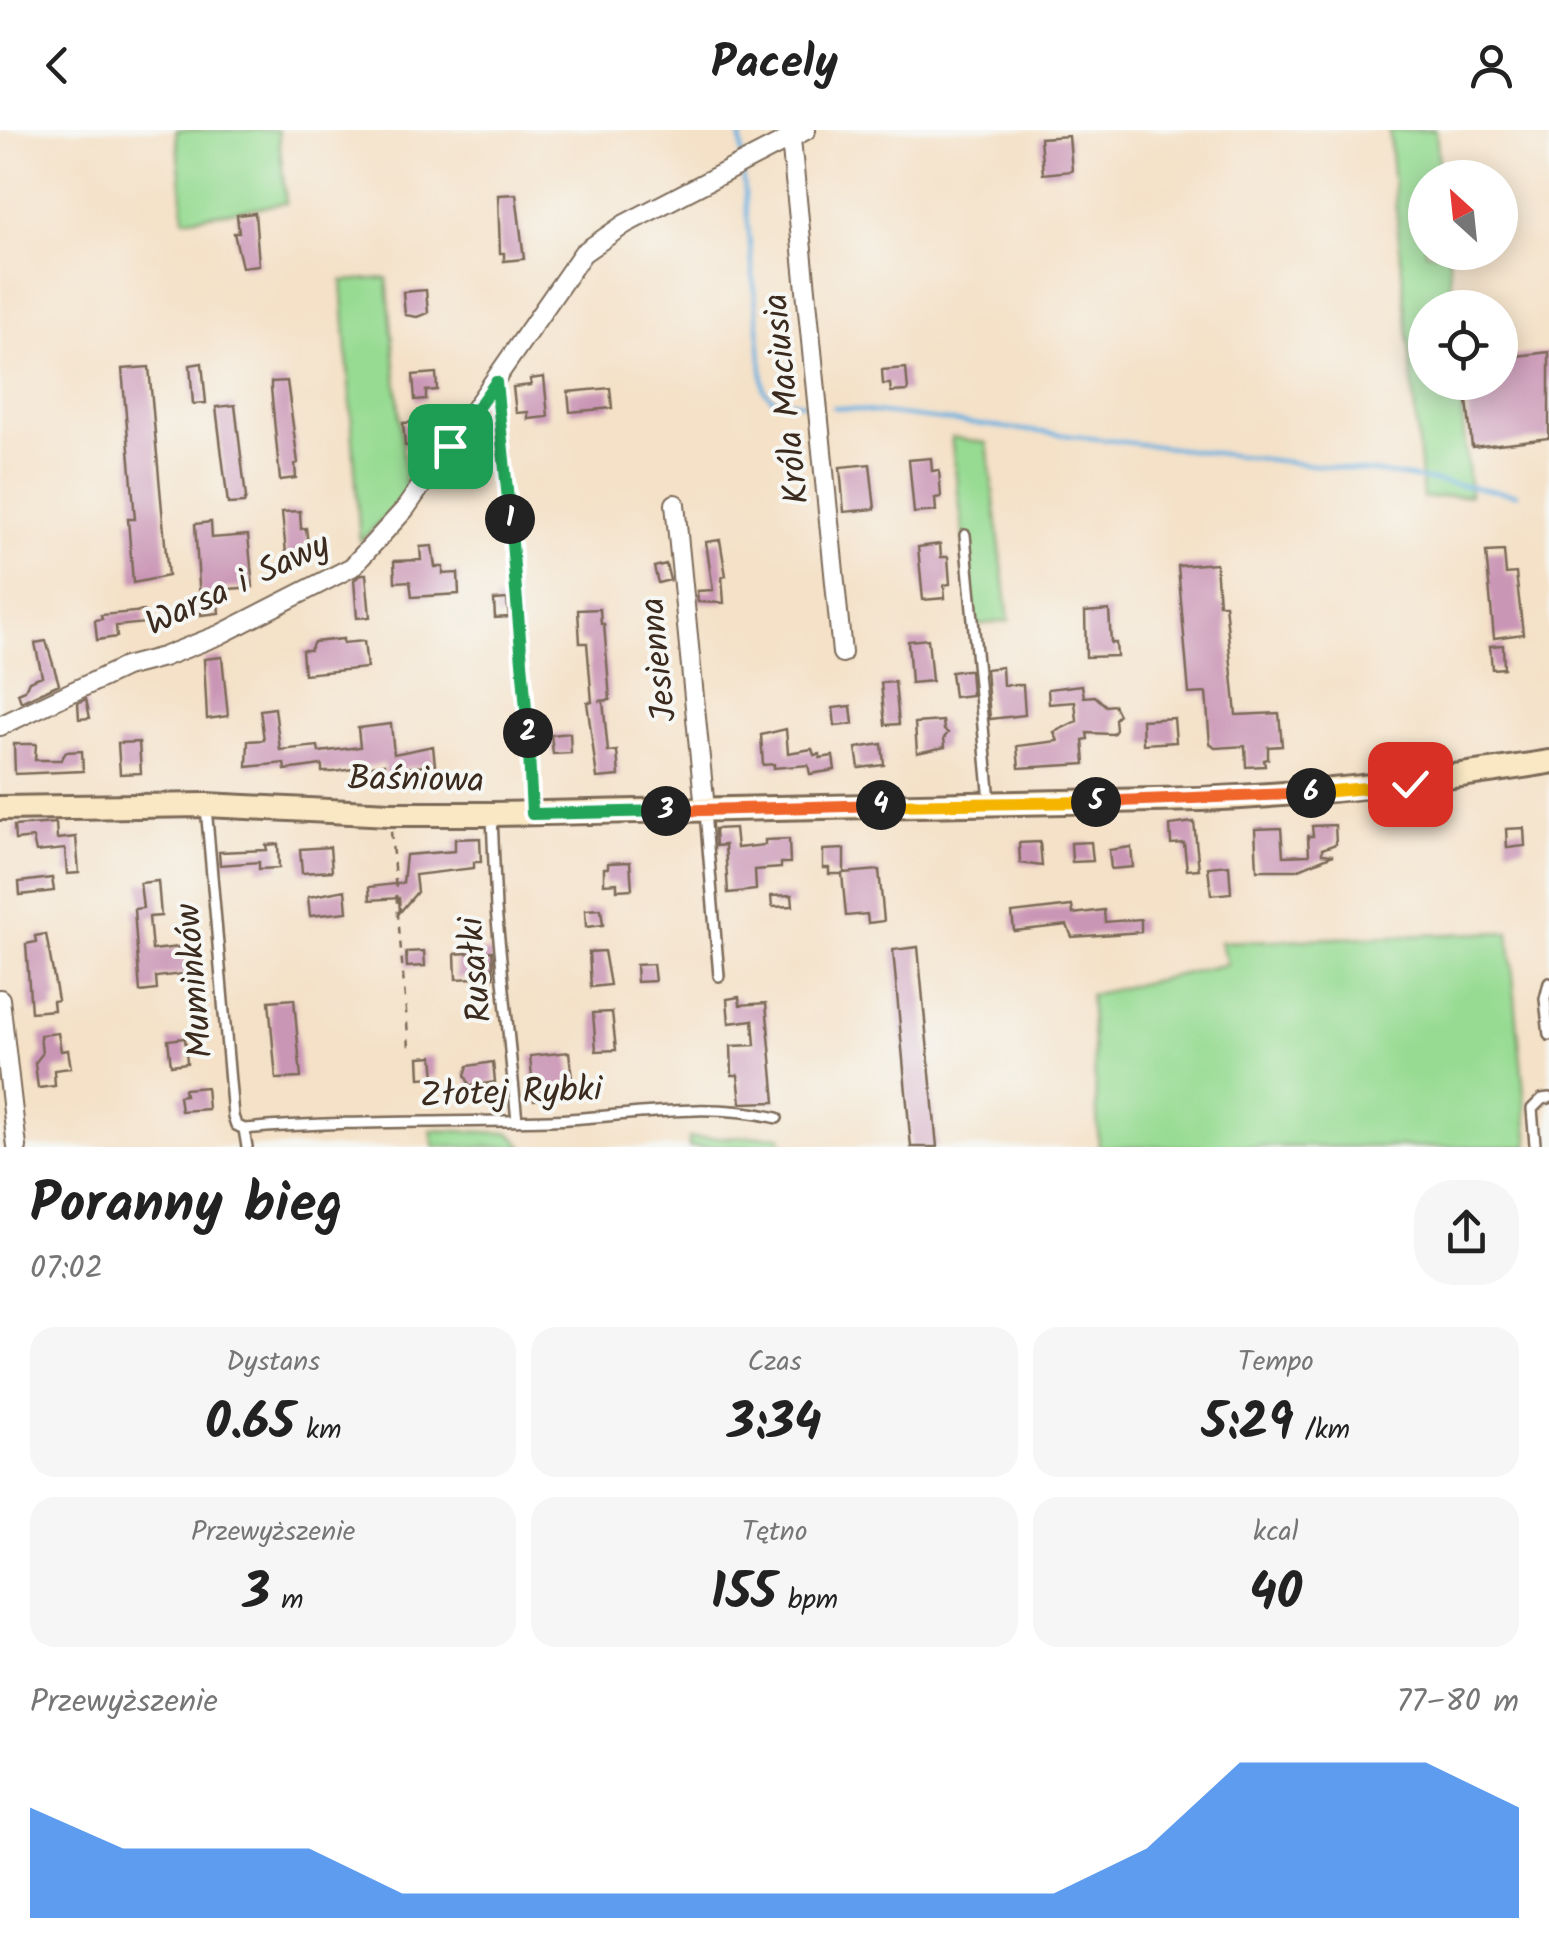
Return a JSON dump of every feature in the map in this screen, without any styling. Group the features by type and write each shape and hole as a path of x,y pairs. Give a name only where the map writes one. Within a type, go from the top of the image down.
{"main road":[{"name":"Baśniowa","path":"0,808 206,805 344,812 532,814 990,804 1299,794 1410,784 1549,762"}],"street":[{"name":"Warsa i Sawy","path":"0,726 124,667 220,635 352,567 404,509 496,382 582,252 625,224 799,134"},
{"name":"Króla Maciusia","path":"799,134 842,653"},
{"name":"Jesienna","path":"675,504 705,809"},
{"path":"0,1000 17,1147"}],"lane":[{"path":"496,382 519,600 532,814"},
{"path":"965,536 990,804"},
{"name":"Muminków","path":"206,805 233,1116 236,1125 244,1128 247,1147"},
{"path":"705,809 719,976"},
{"name":"Rusałki","path":"492,814 496,909 517,1121"},
{"path":"1549,984 1545,999 1549,1035"},
{"path":"1536,1144 1532,1108 1549,1098"},
{"name":"Złotej Rybki","path":"244,1128 517,1121 722,1109 778,1118"}],"path":[{"path":"390,824 409,1047"}],"green space":[{"path":"176,130 278,130 286,203 184,219"},
{"path":"1389,130 1436,130 1439,160 1408,160 1408,270 1450,270 1451,290 1408,290 1408,336"},
{"path":"387,278 407,495 360,542 342,281"},
{"path":"1414,400 1461,400 1470,495 1423,498"},
{"path":"951,437 987,443 1009,621 975,625"},
{"path":"1509,932 1529,1147 1099,1147 1090,995 1227,964 1220,942"},
{"path":"431,1130 510,1133 524,1147 434,1147"},
{"path":"781,1136 781,1147 689,1147 689,1138"}],"building":[{"path":"1069,136 1072,171 1043,174 1040,138"},
{"path":"516,194 524,259 504,261 504,253 500,253 498,195"},
{"path":"255,213 259,265 242,267 234,233 239,233 237,215"},
{"path":"426,290 428,313 417,317 405,315 403,292"},
{"path":"1549,352 1549,438 1472,447 1467,400 1518,400 1518,356"},
{"path":"202,363 206,403 193,404 190,365"},
{"path":"149,367 168,576 133,583 128,519 135,519 122,369"},
{"path":"906,368 908,391 891,392 890,384 883,384 882,370"},
{"path":"436,373 437,390 426,391 426,399 415,400 413,375"},
{"path":"544,377 548,417 528,419 528,412 516,413 513,387 531,385 530,379"},
{"path":"287,381 298,463 296,478 280,480 271,382"},
{"path":"610,388 612,408 570,412 568,392"},
{"path":"235,405 246,498 244,503 228,504 216,407"},
{"path":"418,422 420,445 405,446 403,423"},
{"path":"931,458 932,471 939,470 941,497 935,498 936,511 914,513 909,460"},
{"path":"870,464 875,509 844,512 840,467"},
{"path":"300,511 301,529 306,528 308,544 303,545 304,563 287,564 282,512"},
{"path":"211,522 212,538 248,535 253,587 217,590 219,613 201,615 195,524"},
{"path":"720,540 726,576 722,577 724,603 698,602 697,591 713,590 706,542"},
{"path":"940,544 941,557 948,557 950,584 944,585 945,598 923,600 918,547"},
{"path":"432,546 435,567 443,567 443,574 458,573 459,594 412,597 410,581 395,582 394,561 421,560 420,547"},
{"path":"1504,551 1506,574 1516,573 1523,634 1494,638 1486,552"},
{"path":"1216,563 1219,604 1225,604 1236,715 1279,713 1282,746 1268,747 1265,766 1246,767 1245,746 1215,748 1210,744 1206,693 1189,694 1178,566"},
{"path":"666,564 670,580 658,583 654,567"},
{"path":"366,574 370,617 357,618 354,580"},
{"path":"507,599 509,617 495,618 494,600"},
{"path":"600,609 610,700 598,701 603,701 608,752 617,751 619,776 597,778 587,702 592,702 587,643 580,643 578,610"},
{"path":"1109,610 1111,643 1116,643 1117,656 1086,657 1085,612"},
{"path":"144,611 146,623 116,626 117,637 97,640 95,620 102,619 101,615"},
{"path":"343,639 343,643 364,641 367,668 304,674 302,650 310,650 314,642"},
{"path":"928,639 932,681 911,683 908,641"},
{"path":"46,641 59,684 21,702 18,693 25,690 29,681 42,676 35,643"},
{"path":"1503,645 1504,668 1492,669 1490,646"},
{"path":"222,657 228,716 207,719 204,659"},
{"path":"1002,667 1003,685 1023,685 1025,715 990,719 986,669"},
{"path":"970,670 972,695 954,697 951,672"},
{"path":"895,682 899,724 885,725 881,683"},
{"path":"1082,685 1084,697 1095,696 1106,706 1114,705 1119,715 1113,734 1087,733 1088,739 1083,740 1085,764 1019,768 1017,746 1058,741 1054,732 1077,721 1075,702 1049,704 1048,689"},
{"path":"86,699 90,718 79,719 78,703"},
{"path":"851,706 853,724 835,726 833,708"},
{"path":"275,708 280,750 318,746 319,752 360,747 358,728 391,724 394,754 433,746 435,765 404,768 405,778 385,780 384,764 334,772 322,772 322,765 285,770 284,763 247,767 248,741 264,740 260,710"},
{"path":"1174,718 1176,742 1143,744 1142,720"},
{"path":"943,721 948,733 945,747 917,753 915,723"},
{"path":"786,729 788,753 812,749 820,758 833,756 835,770 810,774 808,765 763,765 761,735"},
{"path":"570,733 571,753 553,754 551,735"},
{"path":"139,742 141,773 120,774 118,743"},
{"path":"14,744 36,744 35,760 61,760 66,752 82,751 83,771 15,774"},
{"path":"882,744 884,765 859,768 856,748"},
{"path":"1194,822 1199,869 1187,870 1184,843 1171,844 1170,825"},
{"path":"56,823 57,839 76,837 79,873 67,874 65,849 36,852 33,838 15,840 14,826"},
{"path":"1335,825 1336,844 1322,849 1322,854 1333,855 1297,870 1257,870 1255,829 1281,828 1283,856 1309,855 1312,826"},
{"path":"735,828 737,848 765,845 765,840 789,839 790,863 781,863 781,868 755,870 756,890 728,893 725,845 716,846 715,829"},
{"path":"1524,828 1525,846 1507,848 1506,829"},
{"path":"480,838 481,862 474,862 474,868 415,875 417,892 400,912 399,898 370,900 369,887 403,883 406,855 455,851 455,839"},
{"path":"1040,842 1042,866 1020,863 1019,843"},
{"path":"1091,842 1093,861 1072,862 1071,843"},
{"path":"278,844 279,868 259,869 259,862 220,865 219,852 267,850 266,845"},
{"path":"330,847 332,871 302,873 300,849"},
{"path":"1131,847 1133,867 1111,869 1109,850"},
{"path":"844,849 844,873 879,870 884,921 868,923 867,914 846,916 842,874 829,874 829,868 823,868 823,850"},
{"path":"630,862 632,889 617,890 617,883 604,884 608,863"},
{"path":"1229,865 1231,893 1211,895 1208,867"},
{"path":"52,878 54,891 20,895 19,882"},
{"path":"158,881 161,916 149,917 152,950 198,945 199,960 190,960 191,973 156,977 157,990 140,992 134,909 143,908 140,883"},
{"path":"345,890 347,912 310,916 308,897"},
{"path":"792,895 793,906 772,907 771,896"},
{"path":"1072,906 1073,914 1104,910 1105,922 1141,919 1141,932 1072,937 1067,925 1014,931 1012,913"},
{"path":"601,909 603,925 586,927 585,910"},
{"path":"46,934 58,1000 53,1001 54,1010 31,1012 26,944 36,942 35,936"},
{"path":"918,947 937,1147 911,1147 893,950"},
{"path":"424,951 425,966 407,967 406,952"},
{"path":"492,951 494,977 456,979 455,954"},
{"path":"604,951 610,985 591,987 589,952"},
{"path":"653,964 655,981 637,982 636,965"},
{"path":"739,997 740,1005 766,1003 775,1102 741,1103 738,1075 732,1075 731,1046 755,1045 753,1020 729,1023 727,999"},
{"path":"294,999 301,1078 276,1079 269,1001"},
{"path":"612,1012 616,1050 596,1051 593,1013"},
{"path":"58,1033 61,1051 68,1050 71,1068 54,1070 55,1086 38,1088 35,1063 42,1054 40,1035"},
{"path":"185,1038 187,1063 171,1065 168,1040"},
{"path":"569,1052 574,1096 534,1100 530,1056"},
{"path":"433,1056 435,1077 420,1078 419,1057"},
{"path":"493,1062 495,1082 470,1086 465,1075 468,1066"},
{"path":"206,1087 208,1109 181,1111 179,1096 185,1095 184,1089"}],"waterway":[{"path":"740,130 742,154"},
{"path":"743,172 764,390 773,399 811,404"},
{"path":"833,407 1389,474 1516,494"}],"route":[{"path":"450,446 496,382 519,600 532,814 1201,799 1410,784"}]}
